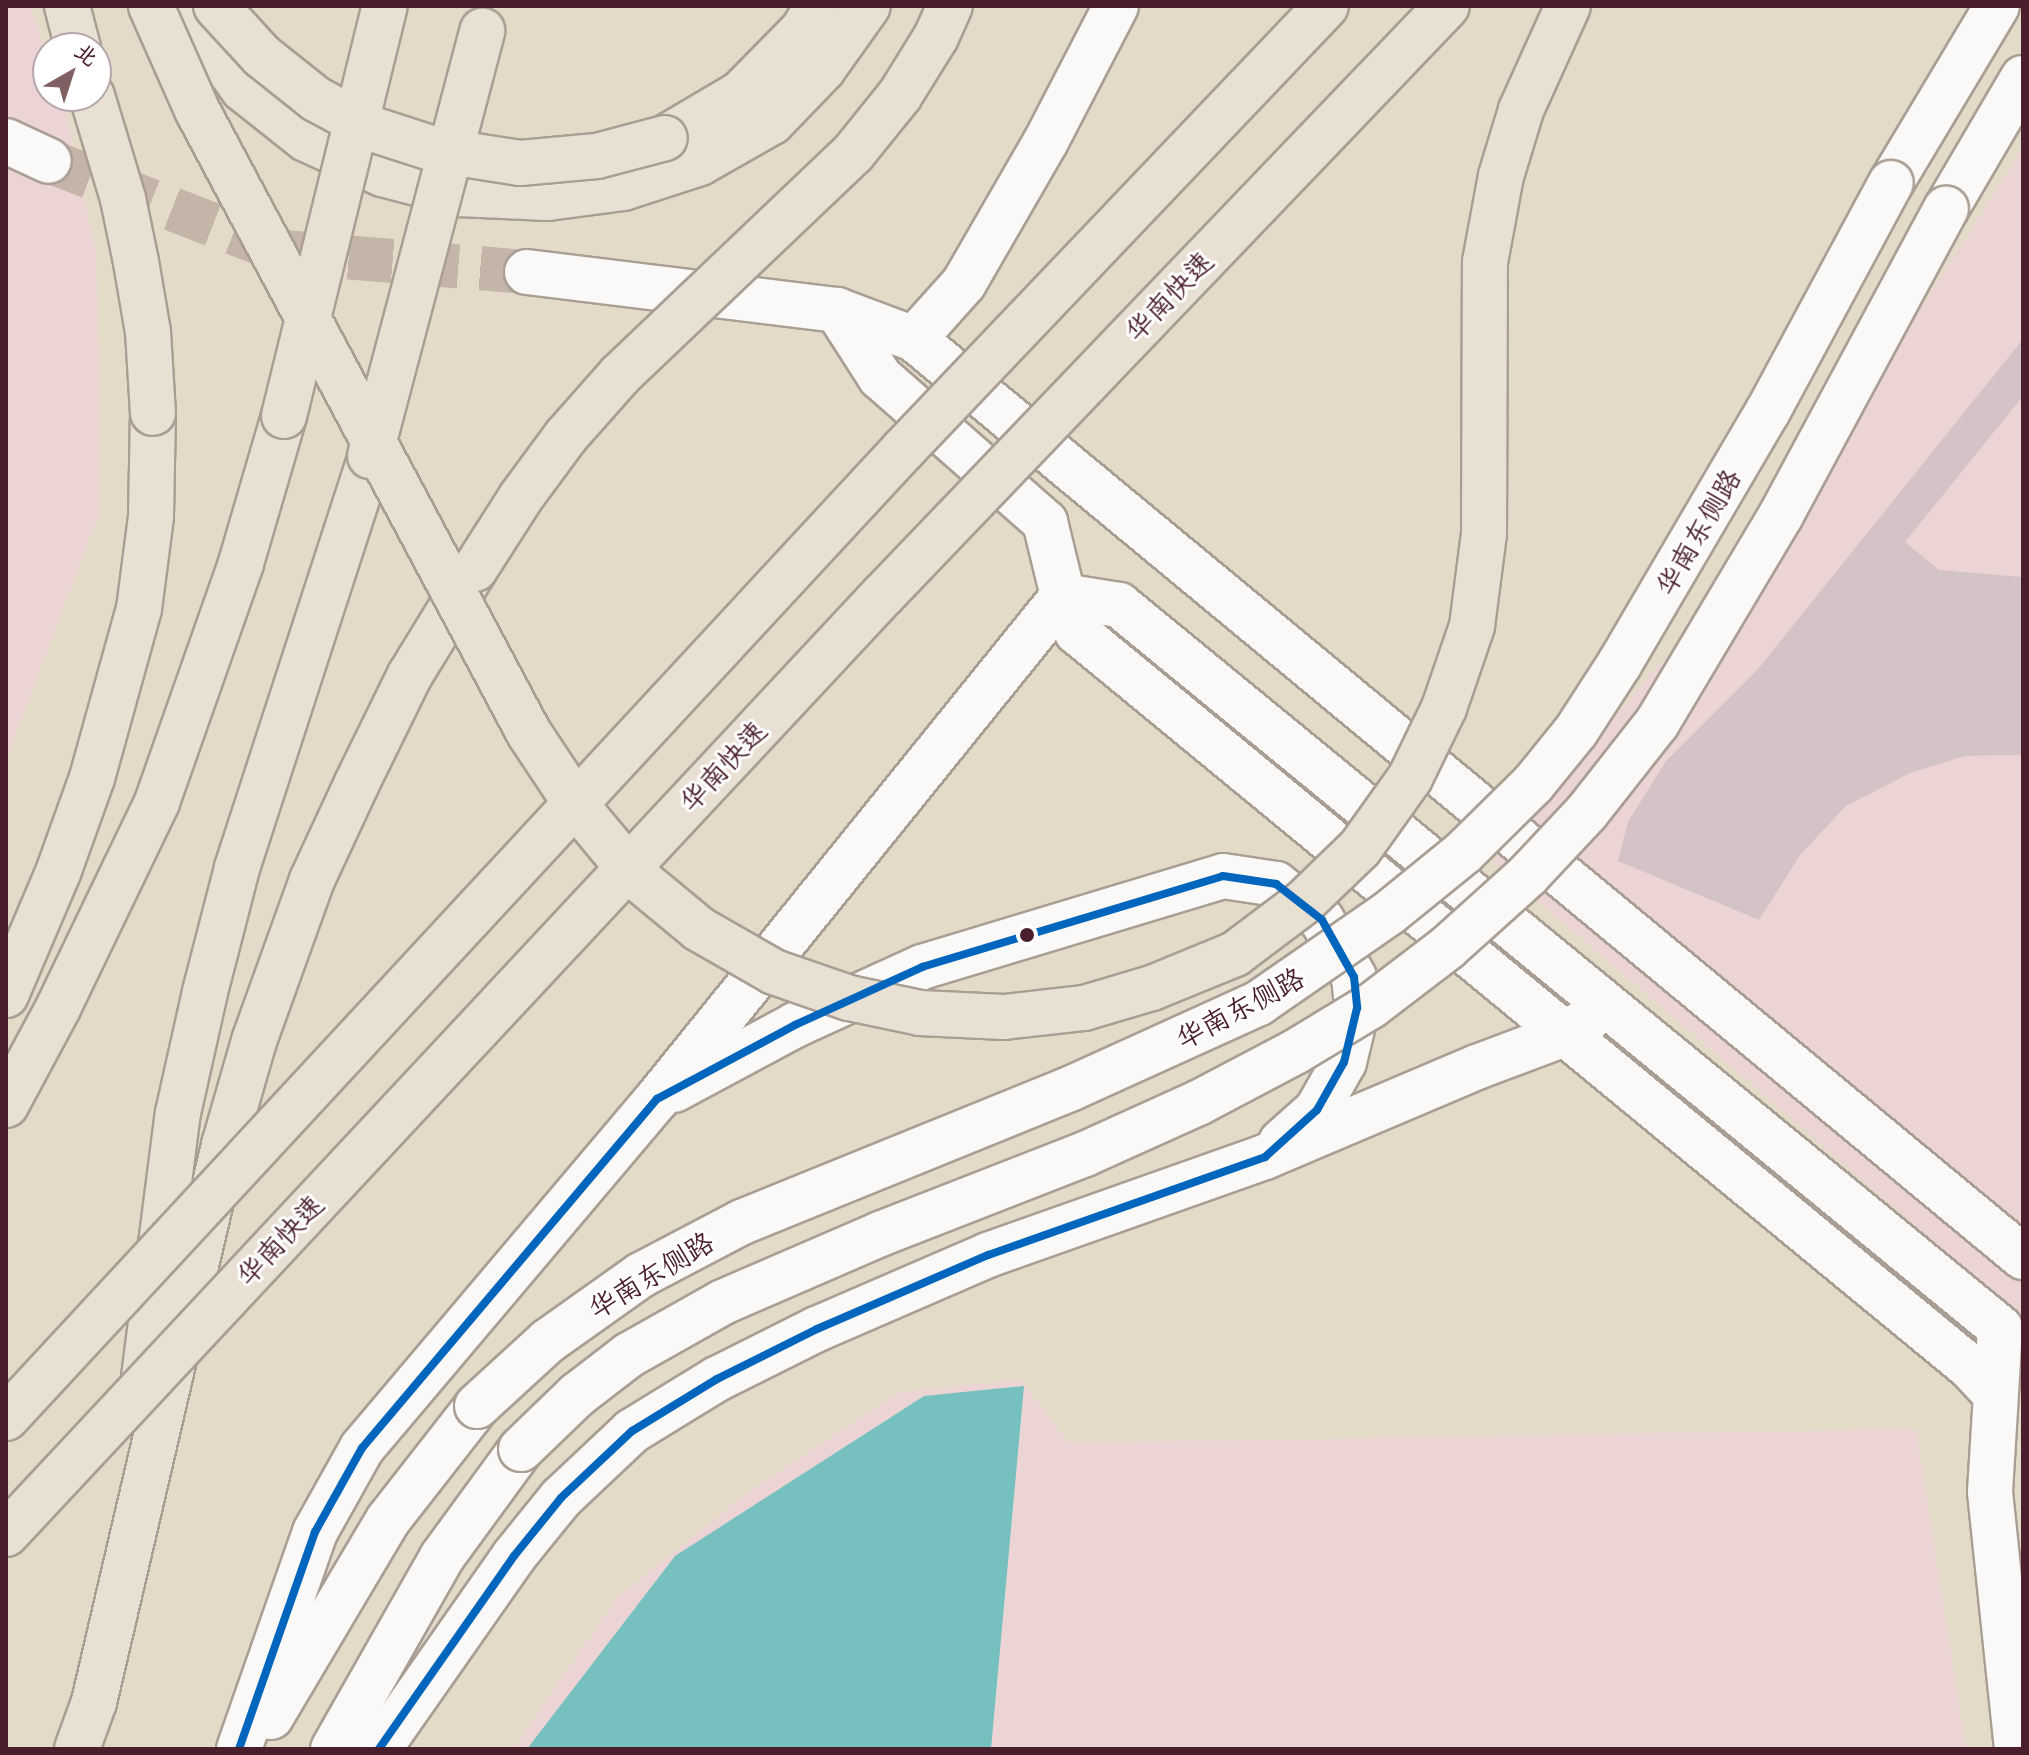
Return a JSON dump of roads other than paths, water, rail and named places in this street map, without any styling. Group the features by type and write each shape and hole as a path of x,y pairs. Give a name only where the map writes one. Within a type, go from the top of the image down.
{"highway":[{"path":"67,6 74,32"},
{"path":"151,6 211,138 529,733 580,810 635,876 699,929 774,972 849,998 920,1013 1004,1017 1084,1008 1152,988 1235,954 1304,902 1360,848 1410,778 1444,708 1472,626 1484,534 1485,262 1501,176 1521,110 1568,6"},
{"path":"184,6 243,89 306,139 382,174 459,194 548,198 623,188 700,163 772,122 823,69 868,6"},
{"path":"216,6 262,56 305,90 372,129 437,150 520,163 597,156 665,138 741,93 803,30 817,6"},
{"path":"6,1105 59,1006 157,802 241,563 284,416 385,6"},
{"path":"77,1749 94,1702 224,1145 254,1041 312,880 410,675 521,497 566,436 620,375 854,152 900,95 936,37 950,6"},
{"path":"6,1418 903,450 1326,6"},
{"name":"华南快速","path":"6,1534 883,595 1447,6"},
{"path":"112,1621 178,1113 237,868 368,466 485,18"},
{"path":"6,995 59,870 92,778 136,624 151,516 153,413 148,332 123,199 97,112"}],"street":[{"path":"914,339 964,283 1046,141 1116,6"},
{"name":"华南东侧路","path":"252,1749 388,1520 477,1406 548,1341 641,1275 742,1222 1072,1088 1259,1003 1389,913 1464,852 1533,784 1576,731 1620,663 1753,437 1891,183 1997,6"},
{"name":"华南东侧路","path":"333,1749 442,1557 521,1449 577,1395 629,1355 723,1302 880,1234 1085,1154 1200,1102 1295,1052 1371,1006 1447,948 1528,875 1577,823 1657,723 1781,515 1946,209 2023,78"},
{"path":"6,141 49,161"},
{"path":"527,272 837,310 914,339 2023,1257"},
{"path":"837,310 880,377 1045,522 1063,596 1077,632 1970,1367 1995,1394"},
{"path":"1063,596 1119,605 2000,1328 1990,1492 2017,1749"},
{"path":"239,1749 315,1532 362,1448 657,1099 1063,596"},
{"path":"657,1099 795,1025 922,967 1223,876 1276,884 1322,920 1354,977 1357,1008 1344,1062 1317,1110 1265,1157"},
{"path":"379,1749 514,1556 561,1498 632,1431 717,1379 817,1329 988,1255 1265,1157 1477,1067 1565,1034 1608,1007"}],"water":[{"path":"1024,1386 991,1749 527,1749 675,1556 924,1396"}],"tunnel":[{"path":"49,161 283,252 527,272"}]}
